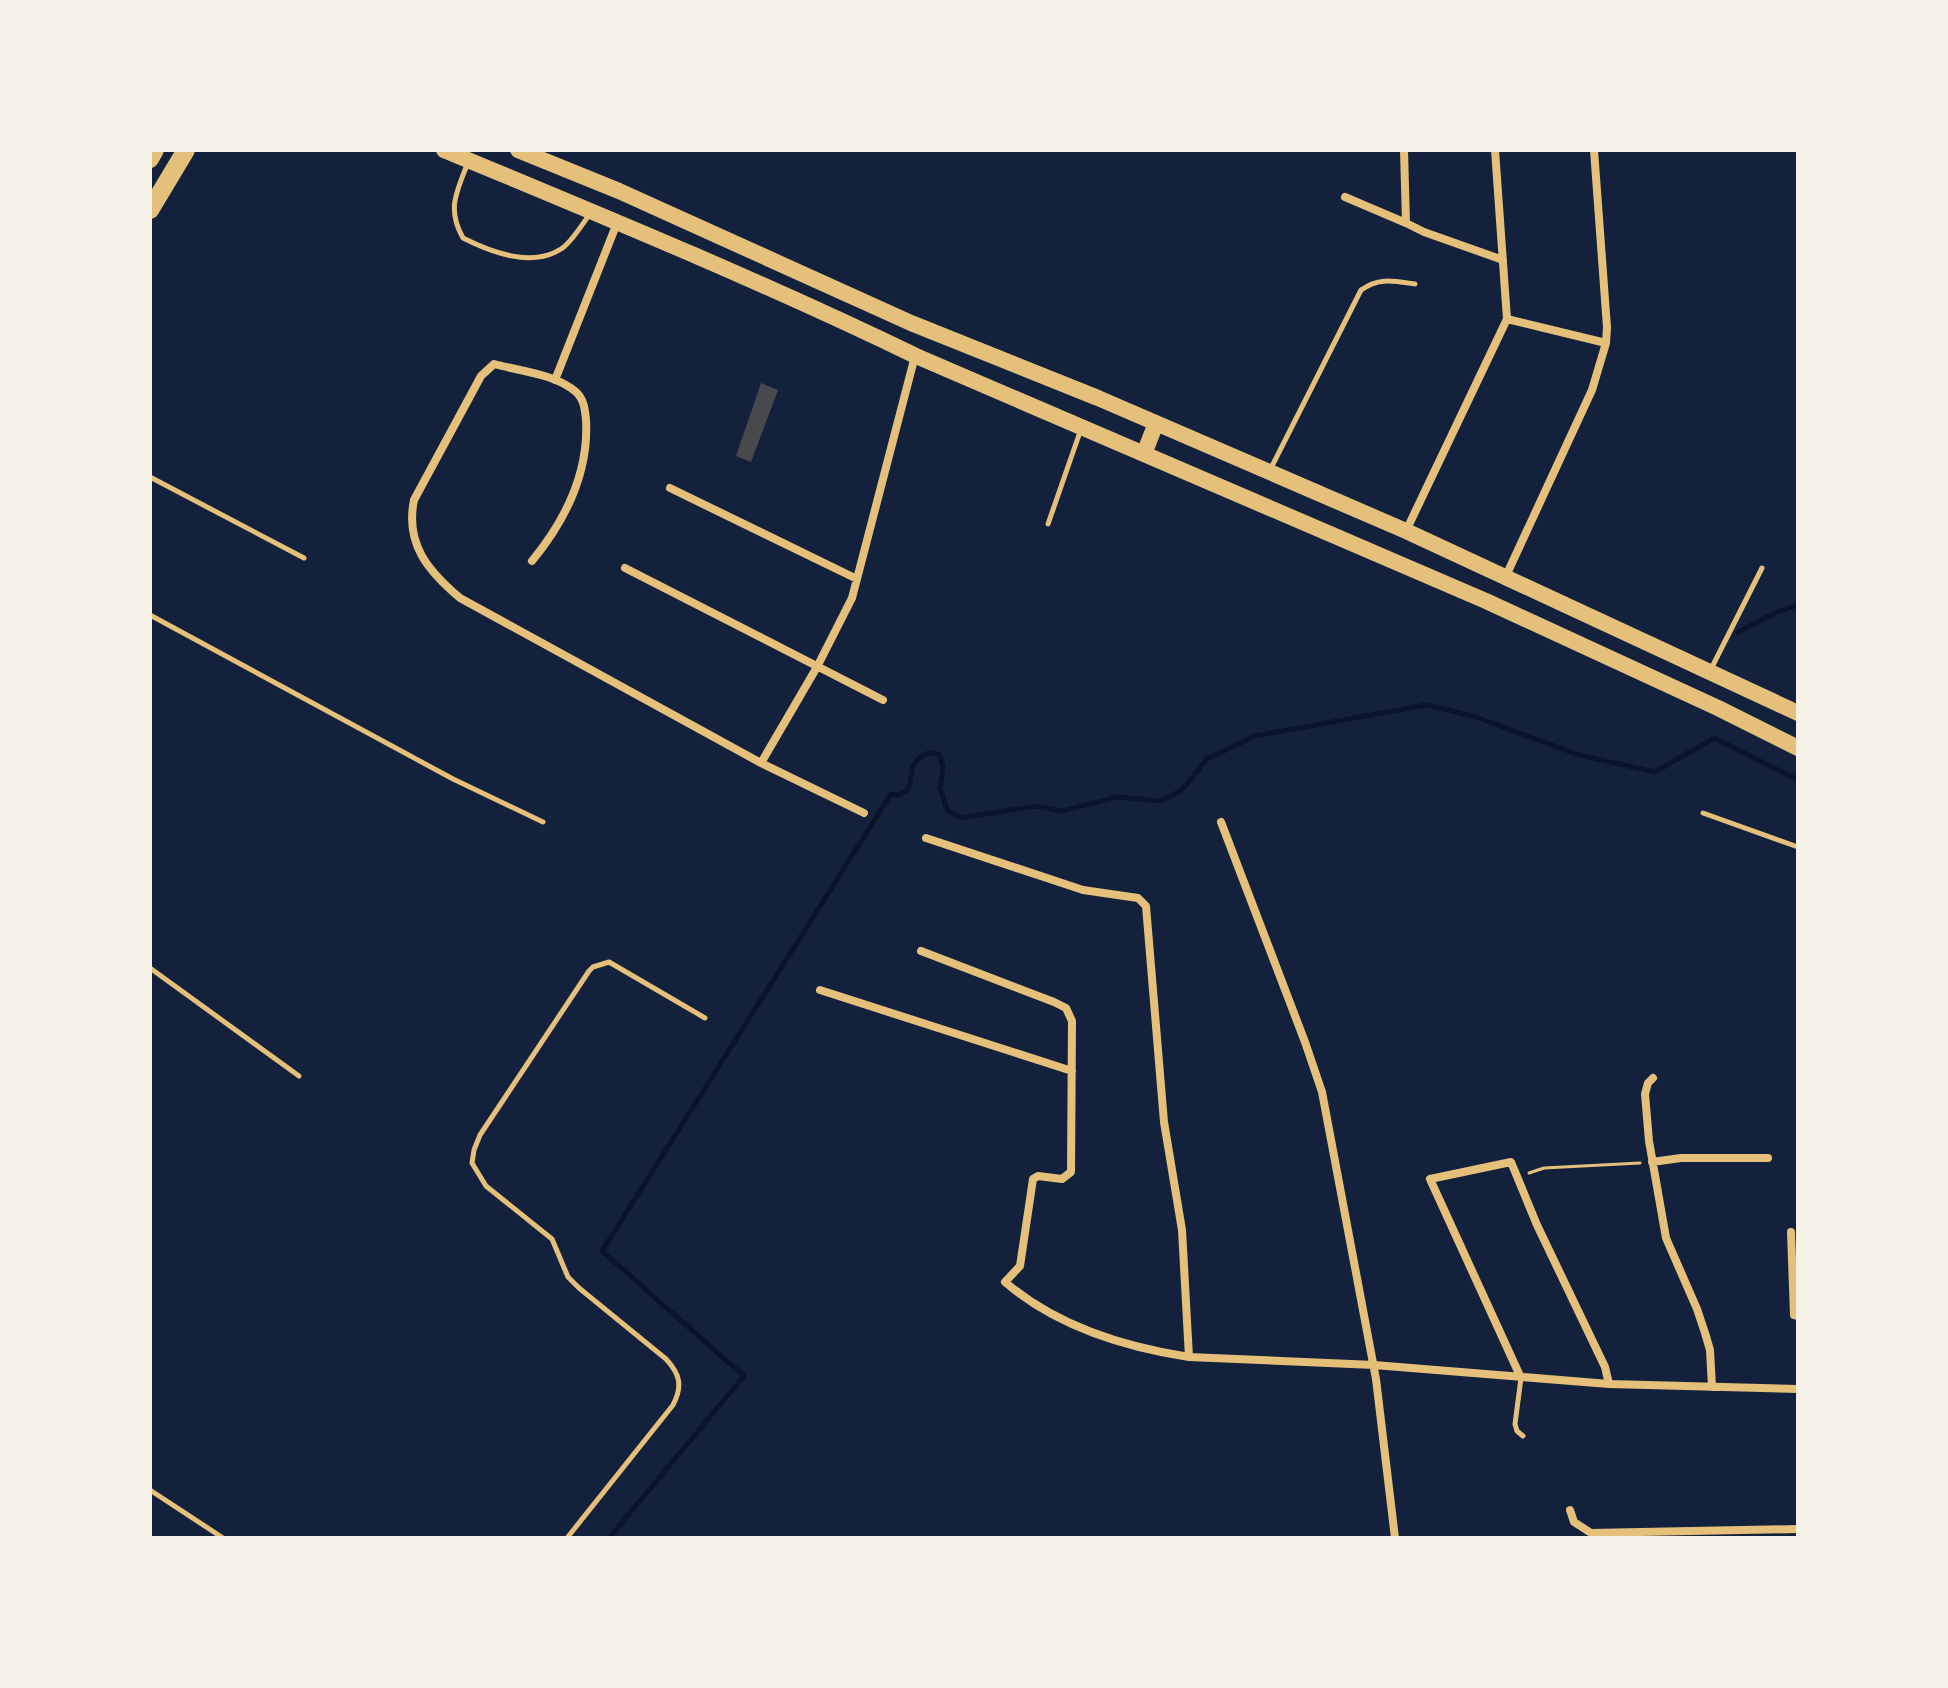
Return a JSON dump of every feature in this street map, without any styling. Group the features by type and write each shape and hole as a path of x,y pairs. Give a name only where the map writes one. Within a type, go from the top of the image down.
{"highway":[{"path":"150,159 155,150"},
{"path":"150,210 186,150"}],"main road":[{"path":"444,150 617,222 831,315 916,356 1486,601 1798,748"},
{"path":"518,150 619,191 911,323 1156,423 1406,531 1798,713"},
{"path":"1144,454 1156,423"}],"street":[{"path":"1404,150 1406,223"},
{"path":"1406,531 1507,319 1495,150"},
{"path":"1505,579 1592,390 1606,343 1594,150"},
{"path":"1345,197 1424,232 1503,260"},
{"path":"555,380 617,222"},
{"path":"1507,319 1606,343"},
{"path":"761,763 817,667 852,598 916,356"},
{"path":"532,561 553,535 572,496 582,467 585,408 577,393 555,380 494,364 481,376 414,500 410,520 415,544 438,579 460,598 761,763 864,813"},
{"path":"670,488 857,579"},
{"path":"625,568 883,700"},
{"path":"1221,822 1322,1092 1374,1365 1395,1538"},
{"path":"926,838 1083,890 1138,898 1146,906 1164,1122 1182,1230 1189,1357"},
{"path":"921,951 1066,1008 1072,1021 1071,1172 1062,1179 1038,1176 1033,1179 1020,1266 1005,1282 1028,1302 1085,1330 1189,1357 1374,1365 1609,1384 1798,1389"},
{"path":"820,990 1072,1071"},
{"path":"1653,1078 1645,1094 1652,1162 1666,1238 1697,1309 1710,1350 1712,1387"},
{"path":"1652,1162 1681,1158 1768,1158"},
{"path":"1521,1378 1430,1179 1511,1162 1537,1225 1605,1367 1609,1384"},
{"path":"1791,1232 1794,1315 1798,1316"},
{"path":"1570,1510 1574,1522 1591,1533 1798,1529"}],"lane":[{"path":"469,160 457,190 453,213 463,238 489,251 539,256 562,249 592,212"},
{"path":"1269,472 1361,290 1372,282 1387,280 1415,284"},
{"path":"1048,524 1082,427"},
{"path":"150,477 304,558"},
{"path":"1709,673 1762,568"},
{"path":"150,615 453,779 543,822"},
{"path":"1703,813 1798,847"},
{"path":"567,1538 673,1405 679,1393 680,1380 666,1359 568,1277 552,1239 486,1186 472,1163 474,1150 488,1122 593,967 609,962 705,1018"},
{"path":"150,968 299,1076"},
{"path":"1521,1378 1515,1424 1523,1436"},
{"path":"150,1490 223,1538"}],"path":[{"path":"1518,1176 1544,1168 1652,1162"}],"building":[{"path":"761,383 778,390 751,462 736,456"}],"waterway":[{"path":"1738,632 1798,605"},
{"path":"609,1538 744,1376 602,1251 891,794 898,795 908,790 914,764 922,756 930,752 940,755 943,767 940,788 947,810 961,818 1037,806 1062,811 1118,797 1161,801 1182,790 1207,759 1255,736 1426,705 1473,716 1579,755 1655,772 1714,738 1798,780"}]}
